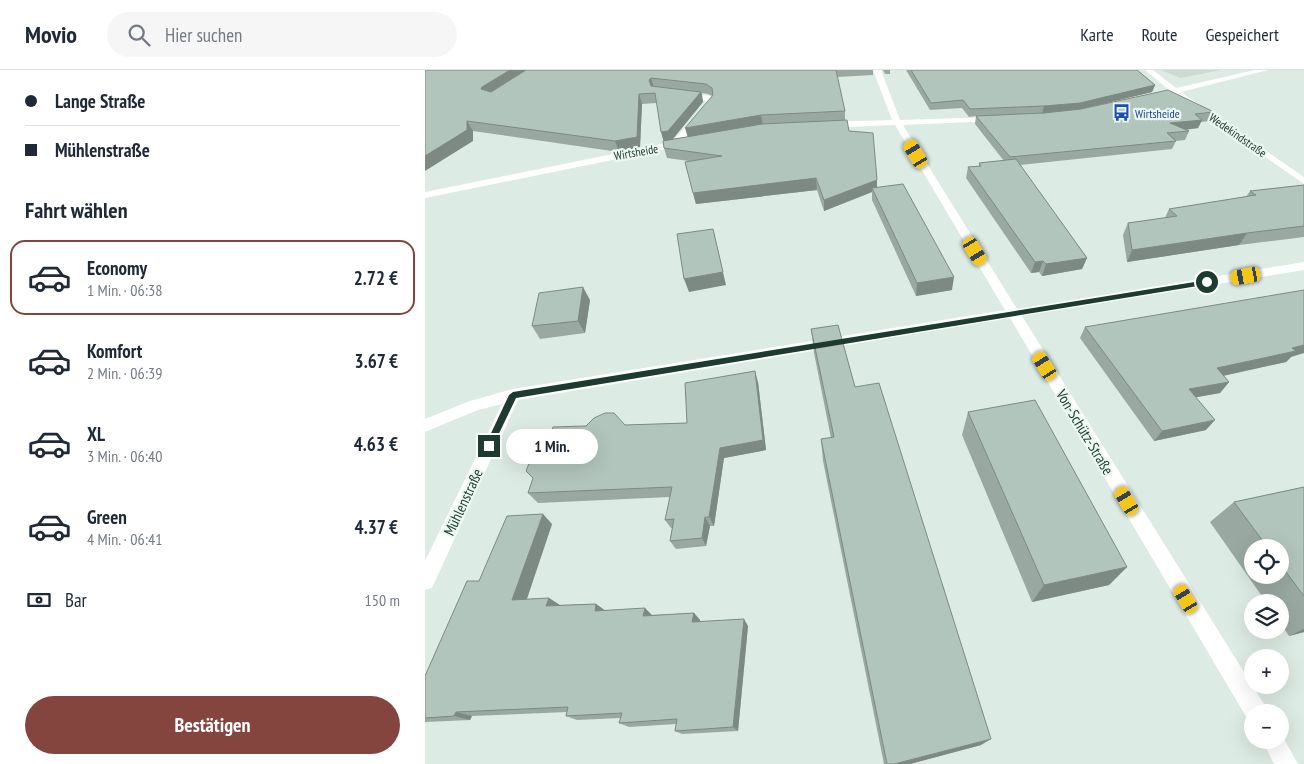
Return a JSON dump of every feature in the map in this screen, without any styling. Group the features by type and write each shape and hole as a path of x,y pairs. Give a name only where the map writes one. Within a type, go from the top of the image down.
{"street":[{"name":"Von-Schütz-Straße","path":"877,70 897,122 1251,704"},
{"name":"Wedekindstraße","path":"1149,70 1175,91 1304,181"},
{"path":"1141,99 1264,70"},
{"path":"674,94 708,98 710,104 675,145"},
{"path":"819,126 1003,119"},
{"name":"Wirtsheide","path":"425,195 693,142"},
{"path":"425,426 475,405 513,395 1014,315 1304,266"},
{"name":"Mühlenstraße","path":"425,581 513,395"},
{"path":"1278,749 1287,764"}],"shaded area":[{"path":"1161,70 1221,70 1180,78"}],"building":[{"path":"425,70 510,70 481,89 491,92 526,70 836,70 845,111 761,115 685,128 713,95 712,88 706,84 651,78 649,80 651,86 701,92 668,131 661,132 655,93 639,94 637,137 615,141 467,121 467,130 425,156"},
{"path":"911,70 1137,70 1155,85 1080,103 970,109 963,100 931,103"},
{"path":"1168,90 1214,112 1195,114 1202,120 1170,123 1189,131 1167,133 1176,141 1010,157 976,116 1044,113 1081,109"},
{"path":"847,120 849,131 873,133 877,180 824,200 816,178 693,193 685,162 722,156 664,148 663,141 762,124"},
{"path":"1016,159 1087,258 1046,264 1043,261 1035,262 968,167 981,166 979,163"},
{"path":"903,184 954,277 917,283 872,188"},
{"path":"1304,185 1304,226 1132,250 1128,223 1177,216 1169,209 1256,195 1250,191"},
{"path":"713,229 723,272 684,279 677,234"},
{"path":"583,287 578,321 532,326 539,293"},
{"path":"1304,290 1304,345 1292,348 1296,351 1217,368 1229,382 1189,389 1215,420 1162,431 1085,327"},
{"path":"838,325 855,387 879,383 991,739 894,764 887,764 821,439 834,437 811,329"},
{"path":"755,371 763,440 720,448 709,517 705,517 702,538 670,541 674,519 665,520 672,487 528,493 533,478 526,471 532,456 544,450 553,427 586,426 594,418 605,413 614,413 625,425 687,423 685,383"},
{"path":"1035,400 1127,567 1044,585 968,412"},
{"path":"1304,487 1304,596 1289,576 1289,539 1261,539 1234,502"},
{"path":"543,514 512,600 549,598 546,606 596,604 595,611 645,608 643,616 694,613 692,622 744,619 733,727 675,731 677,719 619,723 622,713 566,716 568,707 456,712 454,716 425,718 425,676 467,581 479,581 507,516"}],"place":[{"name":"Wirtsheide","path":"1121,113"}],"route":[{"path":"489,446 513,395 1014,315 1207,282"}]}
